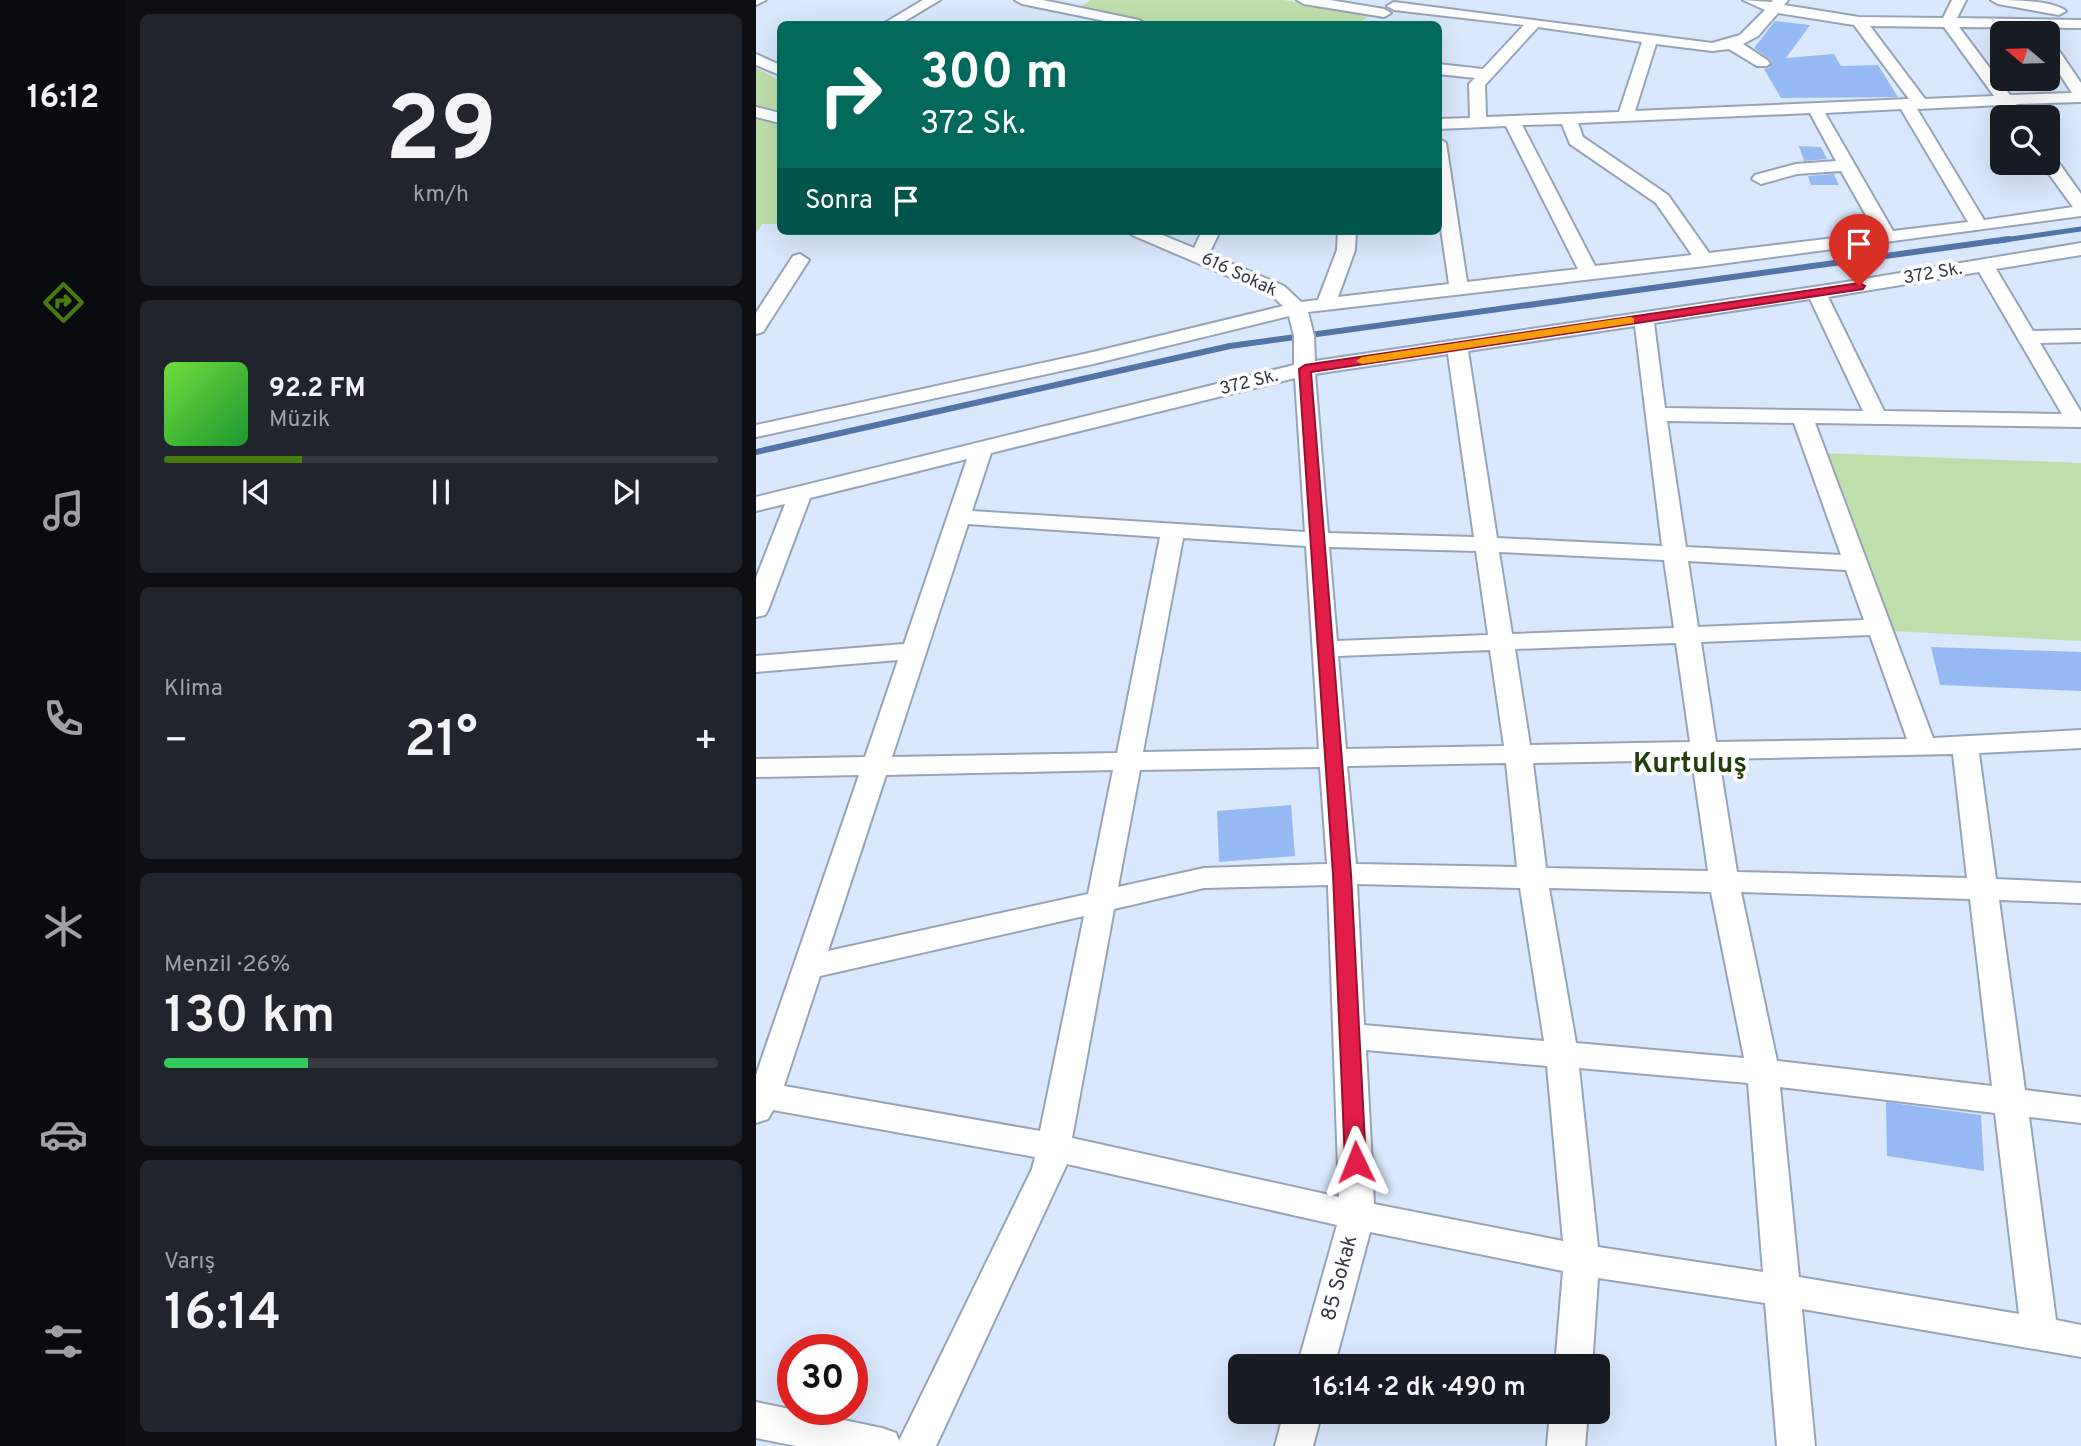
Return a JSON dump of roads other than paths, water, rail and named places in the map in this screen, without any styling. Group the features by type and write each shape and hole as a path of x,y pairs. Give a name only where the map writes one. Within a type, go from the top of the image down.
{"street":[{"path":"895,21 933,0"},
{"path":"1022,0 1124,21"},
{"path":"1065,9 1081,0"},
{"path":"1304,0 1393,6 1423,4 1712,47 1734,45 1749,38 1777,4"},
{"path":"1750,0 1859,21 1990,25"},
{"path":"1948,22 1959,0"},
{"path":"1998,0 2081,15"},
{"path":"1403,21 1423,4"},
{"path":"1375,21 1393,6"},
{"path":"1859,21 1914,106 1979,226"},
{"path":"1478,123 1477,84 1525,35 1534,22"},
{"path":"1948,22 2008,105"},
{"path":"2060,26 2081,24"},
{"path":"1625,117 1650,38"},
{"path":"1734,45 1762,62"},
{"path":"756,59 777,70"},
{"path":"1442,124 1914,106 2081,96 2060,64"},
{"path":"1442,70 1482,76"},
{"path":"1816,110 1887,237"},
{"path":"756,112 777,117"},
{"path":"1568,119 1576,140 1661,199 1705,260"},
{"path":"1512,122 1590,274"},
{"path":"1761,178 1796,169 1847,165"},
{"path":"1442,171 1459,290"},
{"path":"2059,175 2081,205"},
{"path":"756,431 1093,358 1297,308 1705,260 2081,211"},
{"name":"616 Sokak","path":"1147,235 1277,290 1297,308"},
{"path":"1199,257 1209,235"},
{"path":"1326,305 1346,250 1347,235"},
{"name":"372 Sk.","path":"756,504 1305,369 1817,293 2081,248"},
{"path":"756,328 800,260"},
{"path":"1984,265 2078,421"},
{"path":"1817,293 1877,418"},
{"name":"85 Sokak","path":"1297,308 1304,336 1324,649 1342,874 1357,1215 1319,1354"},
{"path":"1644,319 1724,881 1763,1072 1796,1446"},
{"path":"2026,337 2081,335"},
{"path":"1458,346 1562,1055 1582,1260 1574,1354"},
{"path":"1656,414 2078,421"},
{"path":"1802,416 1923,747"},
{"path":"981,450 809,967 759,1100 1053,1147 1357,1215 1582,1260 1782,1290 2081,1341"},
{"path":"756,610 800,493"},
{"path":"959,517 1317,540 1487,544 1856,563"},
{"path":"916,1446 1049,1169 1173,531"},
{"path":"1324,649 1880,627"},
{"path":"756,664 914,651"},
{"path":"756,768 1923,747 2081,739"},
{"path":"1965,744 2040,1334"},
{"path":"809,967 1204,878 1342,874 1724,881 2081,892"},
{"path":"1350,1036 1763,1072 2081,1110"},
{"path":"756,1420 882,1446"},
{"path":"1293,1446 1299,1424"},
{"path":"1566,1446 1568,1424"}],"waterway":[{"path":"1997,241 2081,229"},
{"path":"756,452 1230,346 2009,239"}],"district":[{"name":"Kurtuluş","path":"1690,765"}]}
